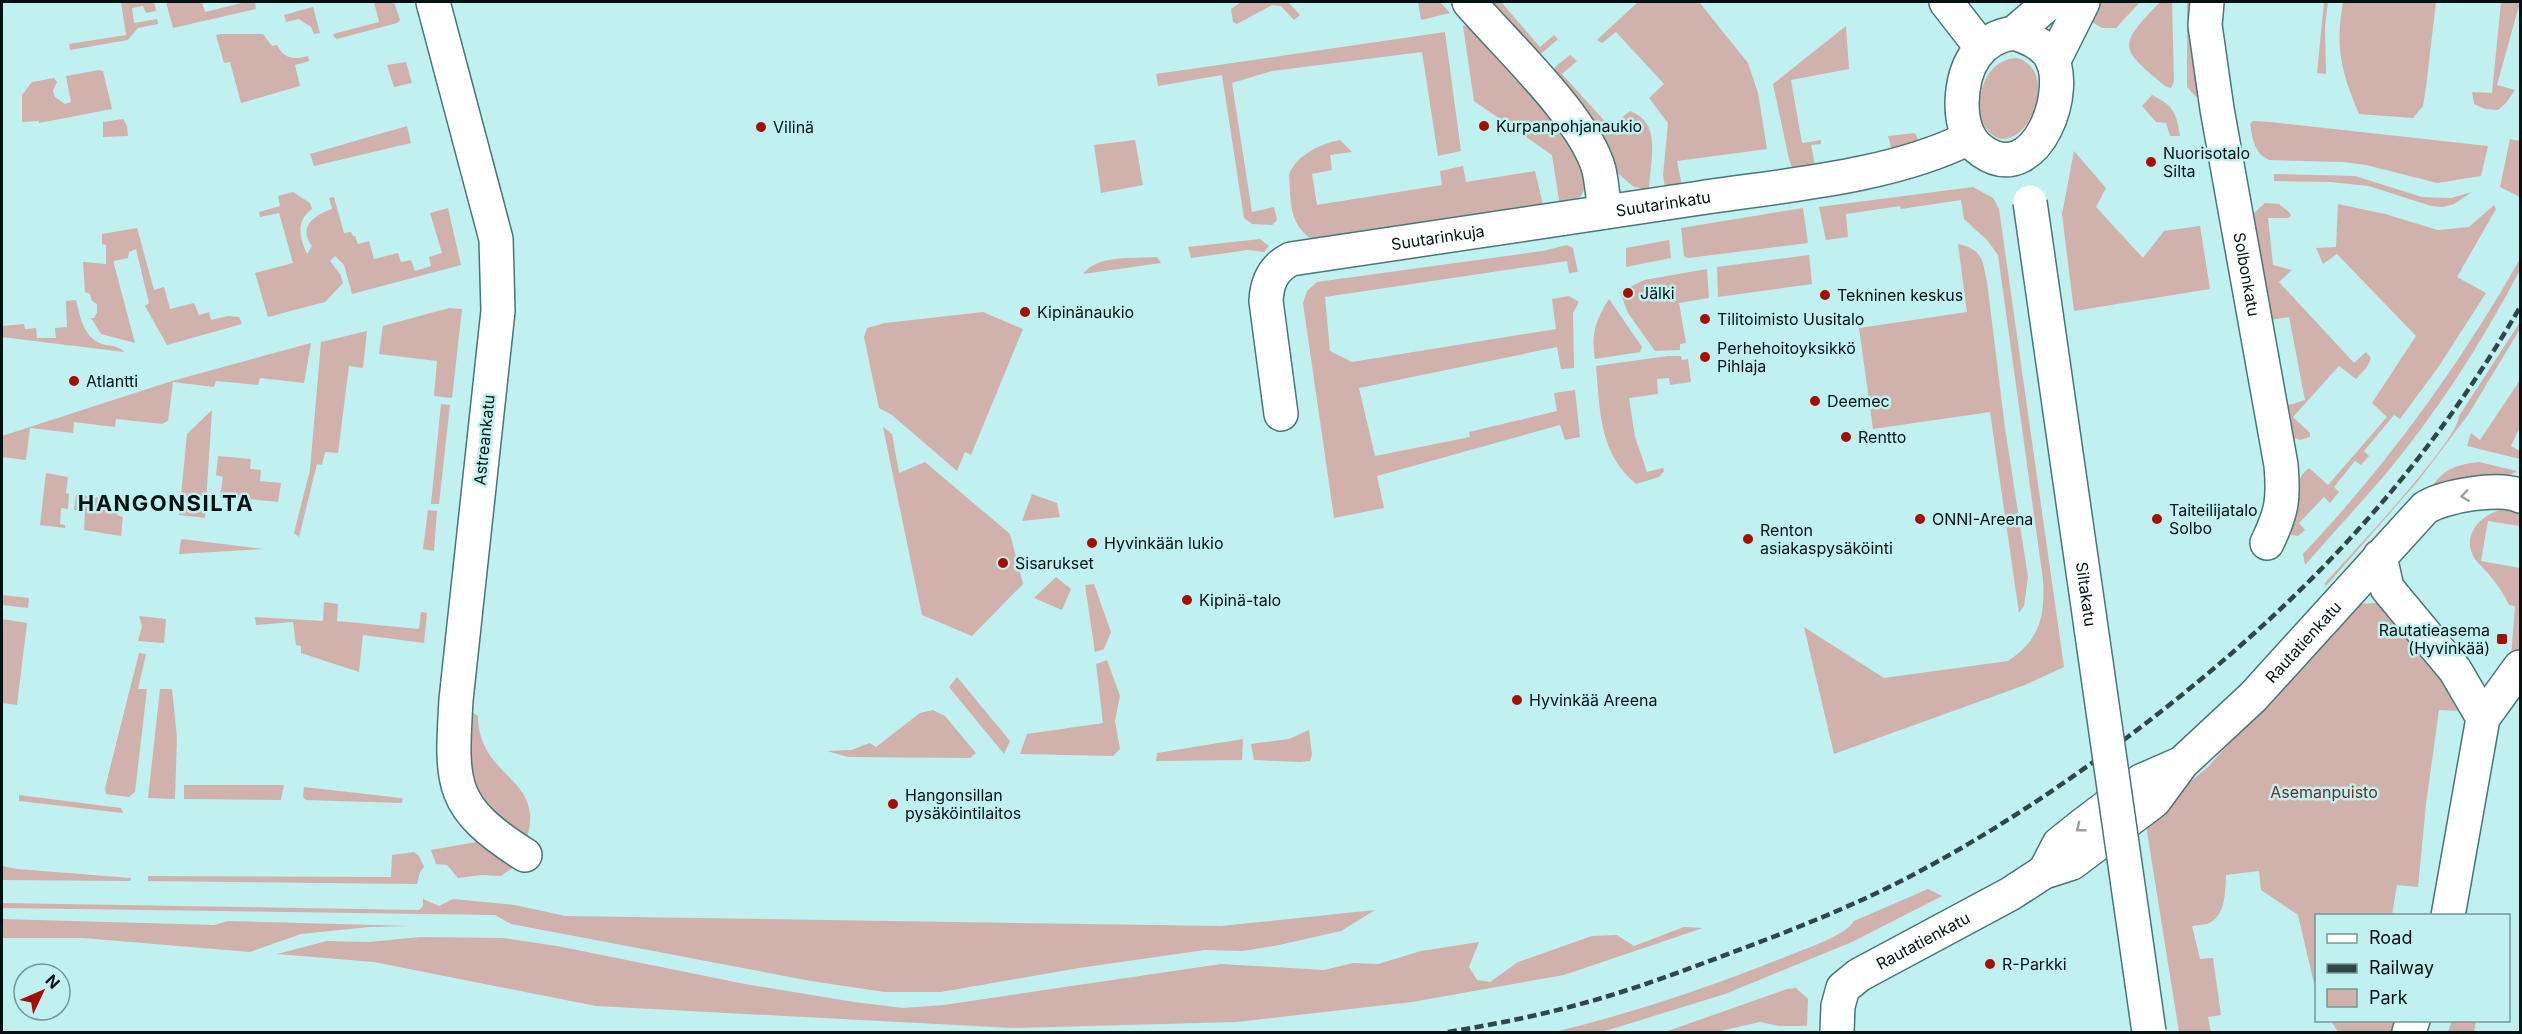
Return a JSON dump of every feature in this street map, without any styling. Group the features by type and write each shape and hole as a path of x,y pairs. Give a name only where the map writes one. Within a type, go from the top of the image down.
{"street":[{"name":"Astreankatu","path":"433,2 496,239 497,268 498,311 457,690 454,761 456,781 464,802 477,819 525,855"},
{"name":"Suutarinkatu","path":"1468,2 1567,113 1587,143 1598,169 1605,212 1783,186 1896,166 1932,156 1969,138"},
{"path":"1946,2 1981,47"},
{"path":"2014,33 2027,37 2049,53 2053,62 2056,89 2053,108 2042,135 2024,156 2008,160 1991,157 1980,150 1969,138 1962,118 1962,95 1972,59 1981,47 1993,38 2014,33 2050,2"},
{"path":"2053,62 2083,2"},
{"name":"Solbonkatu","path":"2207,2 2205,25 2217,109 2281,465 2283,491 2280,517 2267,543"},
{"name":"Siltakatu","path":"2024,156 2149,1032"},
{"name":"Suutarinkuja","path":"1281,414 1266,301 1267,286 1275,271 1291,259 1605,212"},
{"name":"Rautatienkatu","path":"1837,1032 1838,1006 1843,988 1859,975 2010,894 2044,872 2072,862 2154,801 2182,763 2253,697 2414,518 2433,502 2502,491 2520,496"},
{"path":"2380,556 2387,588 2455,670 2483,718"},
{"name":"Rautatienkatu","path":"2347,595 2387,588"},
{"path":"2448,914 2483,718 2520,667"}],"green space":[{"path":"121,2 154,2 156,11 146,13 143,6 132,8 134,23 157,19 158,24 138,28 128,40 70,50 69,44 126,35"},
{"path":"166,2 202,2 205,12 246,2 255,2 256,9 173,28"},
{"path":"374,2 394,2 400,20 397,23 337,39 334,37 333,34 379,22"},
{"path":"1241,2 1288,2 1300,15 1294,20 1281,6 1272,5 1237,24 1233,22 1231,9"},
{"path":"1418,2 1440,2 1450,13 1421,20"},
{"path":"1487,2 1501,2 1540,47 1554,35 1558,39 1542,53 1534,53"},
{"path":"1638,2 1699,2 1748,63 1758,93 1767,149 1677,161 1682,186 1665,188 1663,175 1668,123 1649,98 1664,84 1616,32 1602,43 1597,40"},
{"path":"2095,2 2140,2 2116,28 2102,28 2085,18"},
{"path":"2160,2 2172,2 2174,82 2171,88 2165,86 2138,63 2129,46 2136,28"},
{"path":"2187,2 2195,2 2201,96 2196,97 2187,87"},
{"path":"2324,2 2328,2 2325,27 2326,74 2317,73"},
{"path":"2343,2 2436,2 2423,106 2413,118 2359,114 2341,59 2340,33"},
{"path":"2501,2 2520,2 2497,85 2515,90 2498,110 2485,109 2474,104 2472,92 2492,93"},
{"path":"313,7 320,33 314,34 311,27 299,19 286,22 284,15"},
{"path":"1470,25 1518,78 1573,148 1582,168 1585,184 1577,200 1560,206 1552,155 1474,101 1463,26"},
{"path":"1846,26 1849,69 1791,80 1802,143 1821,140 1821,144 1811,145 1815,165 1793,170 1773,84"},
{"path":"1445,32 1461,151 1438,156 1422,52 1272,71 1232,83 1252,212 1274,207 1277,220 1272,225 1252,224 1244,218 1222,75 1158,86 1156,74"},
{"path":"263,34 272,46 277,45 286,56 298,58 308,56 309,61 295,65 300,86 241,103 230,62 224,63 216,35"},
{"path":"1570,55 1577,61 1562,74 1610,127 1630,111 1647,124 1652,144 1649,190 1634,187 1615,171 1553,75 1555,67"},
{"path":"2017,58 2030,66 2037,79 2038,94 2027,123 2017,134 2006,139 1994,136 1986,128 1981,117 1980,97 1986,78 1992,70 1998,64"},
{"path":"406,62 412,83 394,87 387,65"},
{"path":"103,71 112,109 39,123 39,121 22,122 22,95 32,82 54,78 57,82 53,91 55,97 65,104 71,102 66,76"},
{"path":"2152,95 2173,111 2180,136 2170,136 2166,123 2156,122 2142,106"},
{"path":"123,119 127,126 128,136 103,137 103,122"},
{"path":"2253,121 2488,146 2481,176 2437,183 2366,165 2343,162 2269,160 2260,154 2255,145 2250,124"},
{"path":"407,126 411,143 314,166 310,154"},
{"path":"1915,133 1920,143 1892,150 1888,136"},
{"path":"2510,139 2520,141 2520,197 2500,187"},
{"path":"1135,140 1143,185 1101,193 1094,145"},
{"path":"1340,140 1352,152 1330,155 1332,170 1312,174 1317,205 1442,185 1440,171 1463,166 1466,182 1535,171 1544,209 1313,240 1299,227 1292,211 1289,175 1297,162 1310,151"},
{"path":"2074,151 2106,188 2096,207 2143,258 2164,231 2200,226 2210,289 2074,311 2062,214"},
{"path":"2274,174 2355,176 2422,197 2451,198 2472,192 2454,204 2443,207 2431,206 2369,186 2330,182 2274,181"},
{"path":"1973,187 1993,198 1999,209 2064,667 2025,685 1834,754 1804,627 1884,678 2008,661 2019,653 2034,636 2041,616 2043,580 1998,255 1987,240 1964,219 1961,200 1846,214 1848,237 1826,240 1819,207"},
{"path":"293,192 310,203 312,209 303,219 300,230 307,254 312,246 306,233 307,228 314,218 332,209 329,198 334,197 344,233 351,232 358,244 369,241 374,259 398,253 401,262 411,260 415,271 431,266 429,257 442,253 430,213 448,208 461,265 352,294 344,265 335,256 330,261 340,274 343,283 325,302 268,317 255,273 293,263 279,213 260,217 259,212 280,206 278,196"},
{"path":"2265,203 2279,204 2291,216 2268,218 2273,265 2292,270 2279,282 2354,363 2366,352 2371,358 2367,367 2356,379 2339,366 2293,417 2310,433 2310,437 2300,440 2292,437 2286,406 2305,400 2289,317 2270,320 2250,223 2253,214"},
{"path":"2338,204 2385,214 2438,230 2469,227 2494,205 2496,209 2457,277 2486,293 2439,366 2400,419 2394,415 2364,451 2369,456 2361,465 2355,461 2334,487 2339,492 2330,503 2324,497 2299,523 2305,530 2298,536 2287,531 2296,488 2303,473 2309,468 2328,485 2387,417 2372,403 2416,336 2337,254 2323,264 2316,248 2336,247"},
{"path":"1803,208 1808,243 1688,258 1684,256 1681,228"},
{"path":"137,228 154,290 164,287 170,309 194,303 199,315 209,312 211,320 228,316 239,317 242,324 167,345 145,306 149,303 136,249 129,252 128,258 114,261 135,343 101,334 91,318 94,318 97,313 97,304 92,301 90,294 85,292 83,262 106,264 106,245 102,244 102,234"},
{"path":"1260,239 1269,246 1264,252 1248,250 1191,258 1188,247"},
{"path":"1669,240 1671,258 1626,267 1626,248"},
{"path":"1958,244 1977,253 1984,267 1987,282 2005,428 2028,577 2024,606 2019,613 1990,412 1873,429 1859,328 1967,312"},
{"path":"1567,245 1573,248 1578,272 1569,273 1567,261 1325,297 1330,351 1352,362 1556,329 1552,299 1569,296 1579,302 1573,313 1574,368 1561,369 1557,347 1359,388 1375,456 1470,437 1469,432 1557,411 1554,393 1575,390 1580,437 1565,440 1560,425 1377,476 1384,508 1334,518 1303,303 1307,291 1317,282 1543,251"},
{"path":"1809,255 1812,284 1718,297 1717,267"},
{"path":"1157,257 1161,263 1083,274 1098,263 1107,260"},
{"path":"2520,259 2520,270 2505,297 2440,402 2404,452 2305,565 2303,554 2364,485 2420,413 2472,338"},
{"path":"1707,269 1709,298 1679,303 1686,343 1680,344 1680,350 1655,351 1628,313 1620,292 1644,280"},
{"path":"1609,299 1642,347 1640,352 1595,359 1595,328"},
{"path":"76,300 88,334 99,342 124,352 2,337 2,326 24,324 25,329 36,328 37,338 56,338 55,328 67,327 66,301"},
{"path":"449,308 462,309 452,398 434,396 437,361 379,354 383,326"},
{"path":"983,312 1023,329 971,455 965,452 957,471 892,415 879,408 864,337 867,328 885,323"},
{"path":"2520,322 2520,329 2468,415 2418,481 2326,586 2324,584 2400,500 2441,449 2454,429 2459,416"},
{"path":"367,331 363,368 349,366 338,453 325,452 322,465 317,464 299,537 294,533 310,470 321,342"},
{"path":"311,343 304,383 260,378 258,385 216,381 214,387 173,382 168,421 162,424 116,419 115,427 74,422 73,433 30,428 26,460 2,457 2,436 172,381"},
{"path":"1681,356 1682,360 1688,359 1691,382 1670,385 1669,378 1657,379 1658,394 1629,398 1635,437 1647,472 1663,468 1664,471 1659,477 1636,484 1624,472 1608,445 1601,415 1596,366"},
{"path":"2520,380 2520,427 2511,446 2520,451 2520,459 2467,446 2471,433 2480,440"},
{"path":"441,404 450,405 439,504 431,504"},
{"path":"212,410 205,518 179,515 187,434"},
{"path":"883,427 892,434 899,473 925,462 1010,534 1023,584 972,636 922,615"},
{"path":"218,456 251,459 250,469 261,470 260,481 281,483 278,502 220,496 223,477 216,475"},
{"path":"2479,462 2517,471 2507,477 2429,492 2433,484 2444,473 2463,464"},
{"path":"46,473 68,477 66,493 69,494 68,509 61,508 60,524 65,525 65,528 40,525"},
{"path":"1032,494 1057,503 1060,517 1022,521"},
{"path":"76,495 109,499 108,508 118,509 117,515 123,517 121,536 84,530 85,512 74,510"},
{"path":"2502,509 2520,514 2520,526 2488,521 2481,561 2520,568 2520,651 2511,657 2515,606 2509,605 2496,583 2475,559 2470,542 2471,534 2480,521"},
{"path":"428,510 437,511 434,551 423,549"},
{"path":"181,539 264,549 179,554"},
{"path":"1056,577 1071,589 1062,610 1034,598"},
{"path":"1094,584 1111,632 1104,649 1095,652 1085,585"},
{"path":"2,595 29,598 28,608 2,605"},
{"path":"324,602 338,604 337,621 419,629 421,612 427,613 424,643 363,635 359,672 301,653 301,646 296,645 293,622 256,625 255,617 323,621"},
{"name":"Asemanpuisto","path":"2376,603 2400,621 2435,667 2461,711 2439,710 2426,804 2418,887 2397,885 2392,914 2315,914 2315,988 2298,915 2261,890 2259,871 2226,875 2223,903 2218,916 2207,924 2192,926 2200,959 2213,958 2221,1015 2208,1017 2211,1032 2179,1032 2145,819 2208,767 2353,604"},
{"path":"139,616 166,619 164,643 138,641 142,626"},
{"path":"2,619 27,623 17,705 2,703"},
{"path":"139,653 146,654 138,689 147,689 135,792 129,797 106,794 105,788"},
{"path":"1107,660 1120,696 1115,721 1120,749 1113,756 1020,754 1027,734 1103,723 1096,664"},
{"path":"957,677 1010,741 1004,754 949,687"},
{"path":"160,689 172,689 177,738 175,799 148,798"},
{"path":"469,710 478,716 480,734 486,748 521,790 527,801 530,826 527,837 499,816 483,799 477,788 470,766"},
{"path":"933,710 945,716 976,753 970,758 848,757 827,751 851,750 870,743 876,747 920,713"},
{"path":"1309,730 1312,754 1310,761 1254,760 1251,744 1289,739"},
{"path":"1243,739 1242,760 1156,761 1157,753"},
{"path":"184,785 284,785 281,800 184,799"},
{"path":"304,787 403,799 402,803 306,800 303,797"},
{"path":"19,795 121,808 123,813 19,801"},
{"path":"476,842 515,866 501,876 482,875 458,878 447,865 436,864 431,850"},
{"path":"414,852 419,856 424,867 417,884 148,881 148,876 391,877 392,855"},
{"path":"2,866 131,878 130,881 2,880"},
{"path":"1928,889 1942,896 1852,942 1725,994 1602,1032 1555,1032 1645,1007 1761,966 1825,941 1843,932 1854,921"},
{"path":"423,899 439,906 453,899 515,905 565,916 1221,926 1375,910 1341,931 1279,945 1242,951 1205,950 1079,968 941,992 885,992 811,981 511,924 495,915 2,908 2,903 419,910 423,906"},
{"path":"2,919 214,925 228,921 411,926 369,927 301,934 250,952 83,938 2,938"},
{"path":"1684,927 1703,928 1564,975 1412,1002 1236,1022 1012,1028 596,1006 374,962 277,954 327,941 369,942 420,937 503,938 557,946 745,984 903,1008 944,1005 1221,964 1324,970 1353,963 1378,964 1421,951 1479,942 1469,967 1477,980 1490,982 1518,962 1592,936 1617,935 1634,946"},
{"path":"1796,988 1808,999 1807,1026 1779,1026 1760,1022 1716,1032 1665,1032 1787,989"},
{"path":"2332,1022 2398,1022 2393,1032 2338,1032"},
{"path":"2452,1022 2476,1022 2474,1032 2448,1032"}],"railway":[{"path":"1448,1032 1495,1024 1595,1000 1659,979 1790,930 1857,902 1922,870 2000,825 2051,792 2185,693 2295,595 2345,544 2438,432 2520,307"}],"place":[{"name":"Kurpanpohjanaukio","path":"1484,126"},
{"name":"Vilinä","path":"761,127"},
{"name":"Nuorisotalo Silta","path":"2151,162"},
{"name":"Jälki","path":"1628,293"},
{"name":"Tekninen keskus","path":"1825,295"},
{"name":"Kipinänaukio","path":"1025,312"},
{"name":"Tilitoimisto Uusitalo","path":"1705,319"},
{"name":"Perhehoitoyksikkö Pihlaja","path":"1705,357"},
{"name":"Atlantti","path":"74,381"},
{"name":"Deemec","path":"1815,401"},
{"name":"Rentto","path":"1846,437"},
{"name":"ONNI-Areena","path":"1920,519"},
{"name":"Taiteilijatalo Solbo","path":"2157,519"},
{"name":"Renton asiakaspysäköinti","path":"1748,539"},
{"name":"Hyvinkään lukio","path":"1092,543"},
{"name":"Sisarukset","path":"1003,563"},
{"name":"Kipinä-talo","path":"1187,600"},
{"name":"Rautatieasema (Hyvinkää)","path":"2502,639"},
{"name":"Hyvinkää Areena","path":"1517,700"},
{"name":"Hangonsillan pysäköintilaitos","path":"893,804"},
{"name":"R-Parkki","path":"1990,964"}],"district":[{"name":"HANGONSILTA","path":"166,503"}]}
